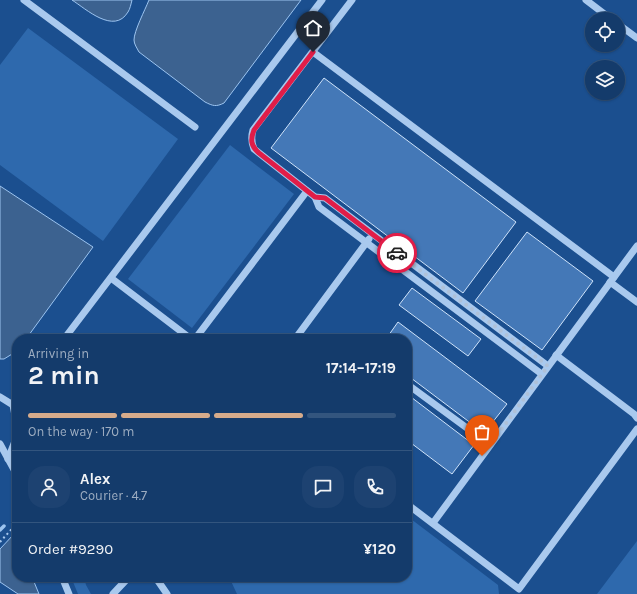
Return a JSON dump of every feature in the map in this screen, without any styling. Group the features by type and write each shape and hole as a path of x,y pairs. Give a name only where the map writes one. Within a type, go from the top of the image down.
{"street":[{"path":"24,0 195,126"},
{"path":"68,334 322,0"},
{"path":"352,0 254,130 251,137 251,143 254,149 315,197 325,198 548,366"},
{"path":"586,0 602,12"},
{"path":"625,29 637,38"},
{"path":"313,52 612,279 637,302"},
{"path":"199,334 307,191"},
{"path":"315,197 319,207 539,372"},
{"path":"299,334 373,234"},
{"path":"433,523 637,246"},
{"path":"111,278 184,334"},
{"path":"556,355 634,414 637,418"},
{"path":"412,388 490,445"},
{"path":"0,397 12,402"},
{"path":"412,508 519,589 637,429"},
{"path":"0,444 12,466"},
{"path":"8,459 12,449"},
{"path":"64,582 69,594"},
{"path":"113,594 123,582"},
{"path":"159,582 167,594"}],"path":[{"path":"0,542 12,529"}],"shaded area":[{"path":"72,0 132,0 128,12 122,18 115,21 108,21 92,14"},
{"path":"149,0 301,0 224,103 214,106 205,102 139,52 134,43 134,36"},
{"path":"28,28 178,139 103,241 0,165 0,65"},
{"path":"230,145 294,194 192,328 128,279"},
{"path":"0,186 93,247 30,334 12,334 12,354 4,359 0,359"},
{"path":"412,520 498,585 499,594 237,594 231,582 412,582"},
{"path":"12,536 12,582 34,582 39,594 18,594 0,582 0,549"},
{"path":"637,541 637,594 597,594"},
{"path":"73,582 85,582 91,594 78,594"}],"building":[{"path":"324,78 516,222 463,293 271,148"},
{"path":"527,232 593,281 542,350 475,301"},
{"path":"412,288 481,339 468,356 399,305"},
{"path":"398,322 507,404 484,433 412,379 412,334 390,334"},
{"path":"412,398 474,445 452,474 412,444"}],"waterway":[{"path":"0,530 4,526"}],"way so far":[{"path":"397,253 548,366 482,456"}],"route":[{"path":"313,52 254,130 251,137 251,143 254,149 315,197 325,198 397,253"}]}
